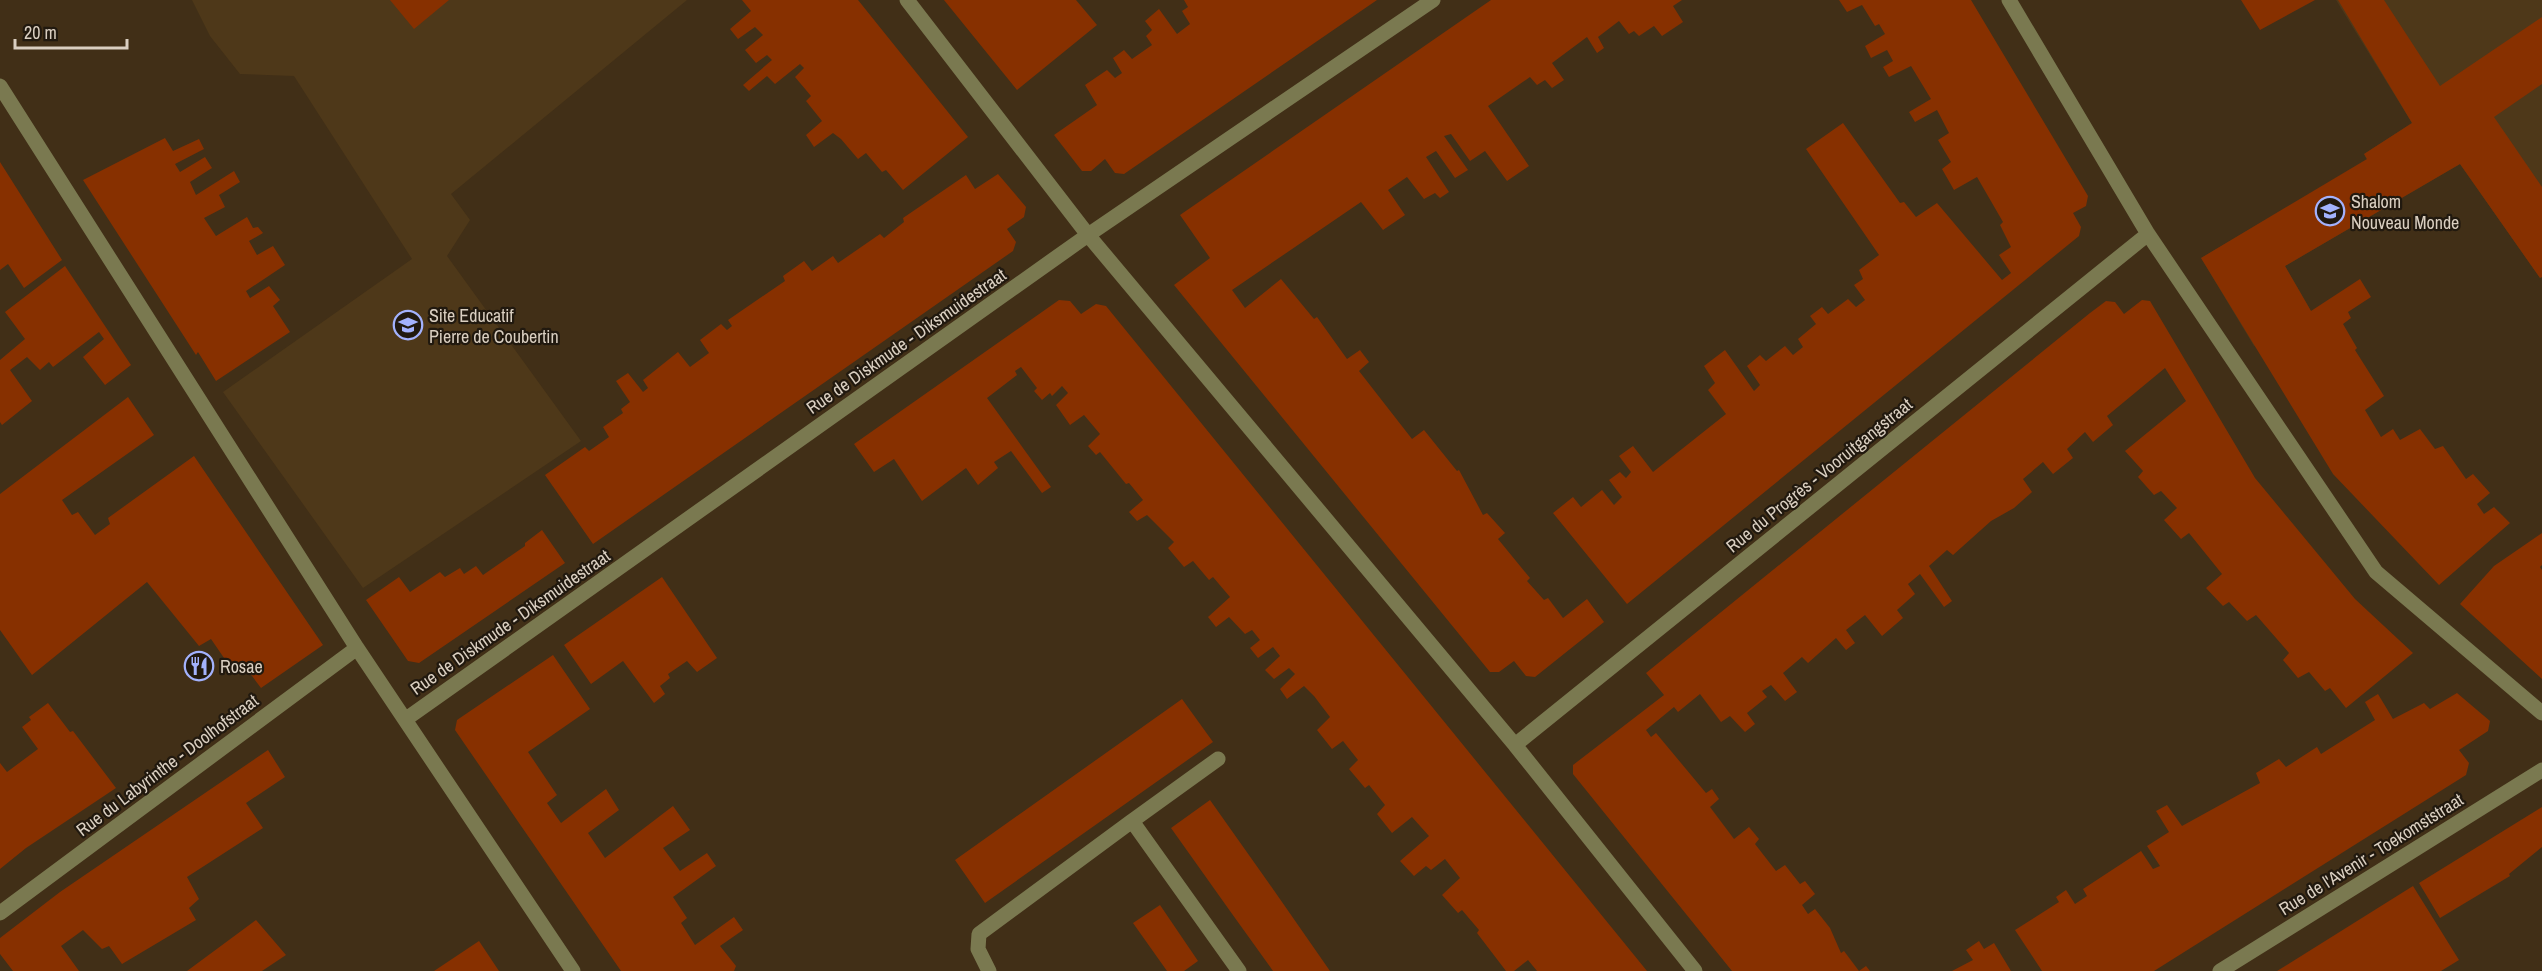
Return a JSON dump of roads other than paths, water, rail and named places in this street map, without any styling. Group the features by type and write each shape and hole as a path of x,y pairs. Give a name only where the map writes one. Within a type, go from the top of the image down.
{"street":[{"path":"907,0 1088,235 1515,746 1695,971"},
{"name":"Rue de Diskmude - Diksmuidestraat","path":"406,719 1088,235 1433,0"},
{"path":"2009,0 2148,234 2376,572 2542,713"},
{"path":"0,86 357,648 573,971"},
{"name":"Rue du Progrès - Vooruitgangstraat","path":"1515,746 2148,234"},
{"name":"Rue du Labyrinthe - Doolhofstraat","path":"0,913 357,648"},
{"path":"990,971 978,949 979,934 1218,759"},
{"name":"Rue de l'Avenir - Toekomststraat","path":"2220,971 2542,770"},
{"path":"1131,821 1239,971"}],"place":[{"name":"Shalom Nouveau Monde","path":"2330,211"},
{"name":"Site Educatif Pierre de Coubertin","path":"408,325"},
{"name":"Rosae","path":"199,666"}]}
